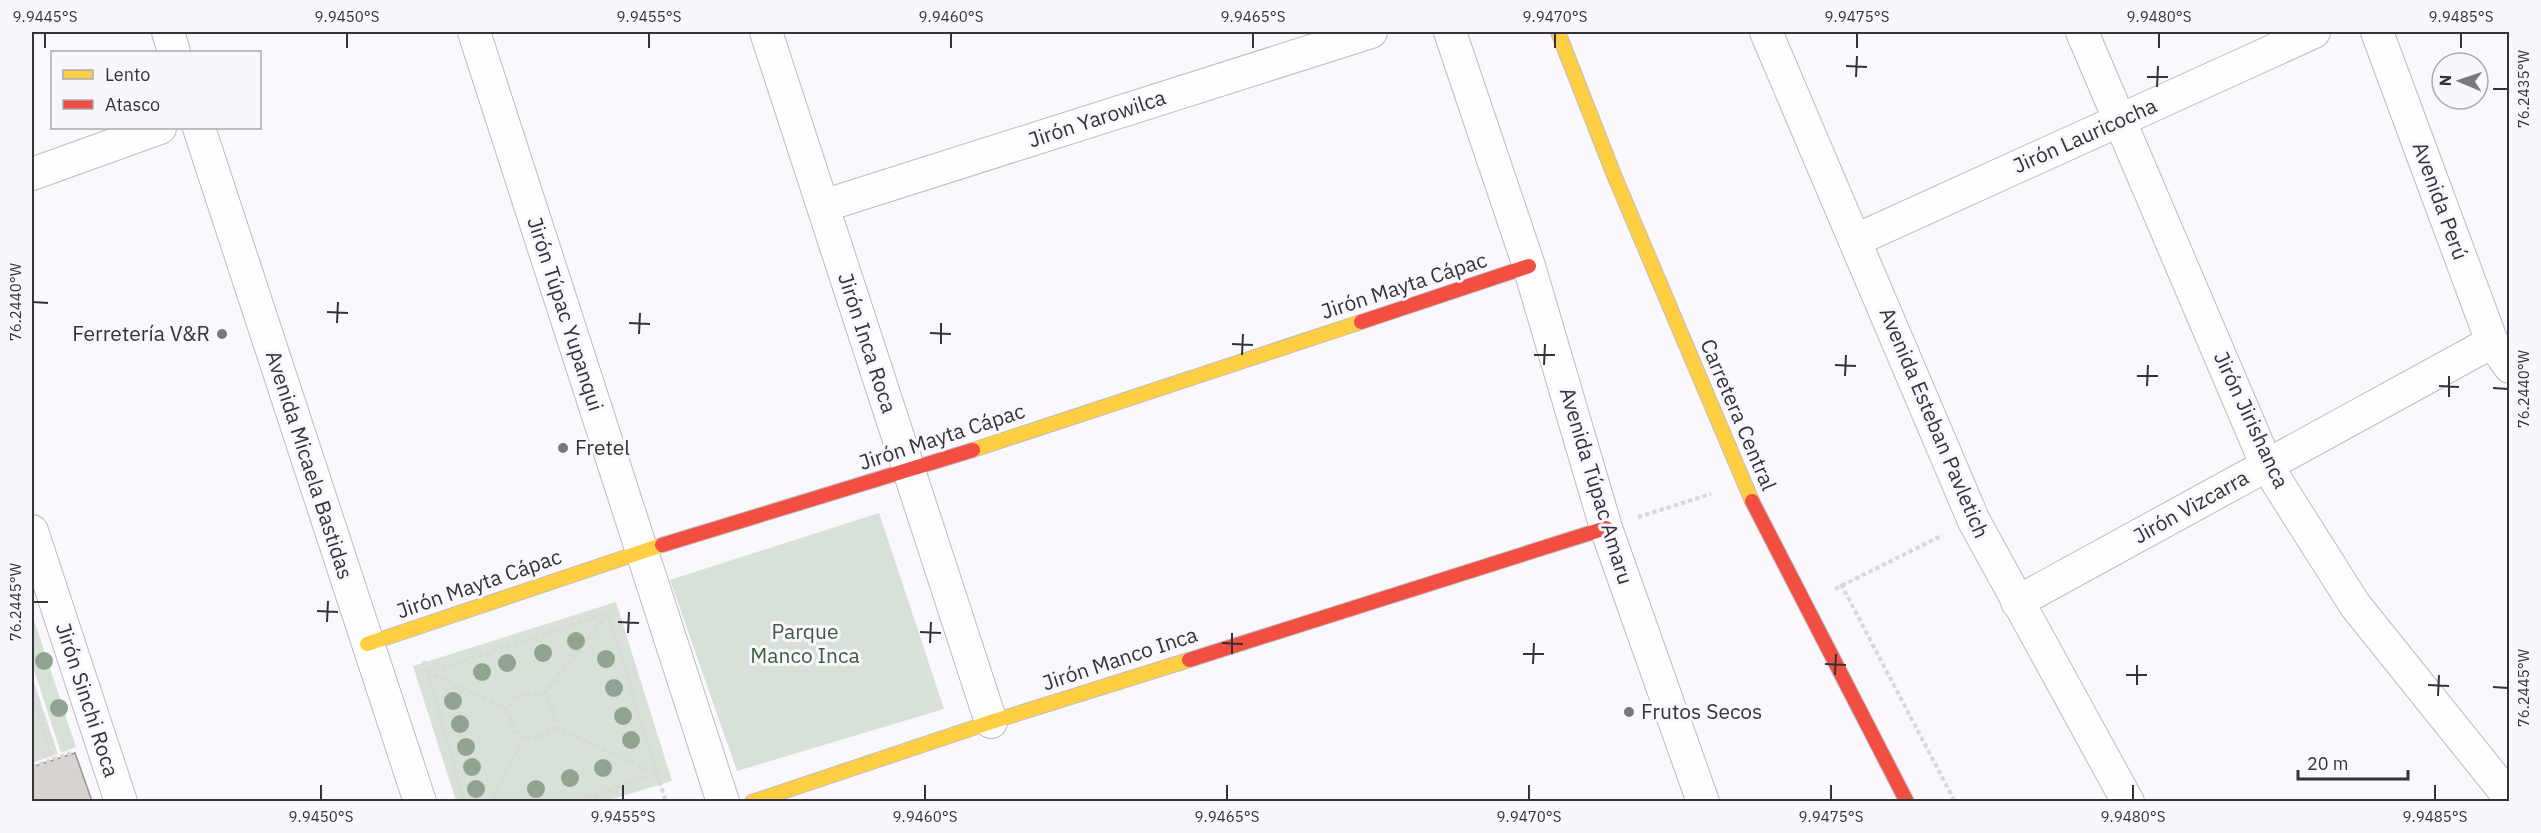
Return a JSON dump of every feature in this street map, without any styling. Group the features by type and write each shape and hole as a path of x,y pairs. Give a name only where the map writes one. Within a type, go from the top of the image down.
{"main road":[{"name":"Carretera Central","path":"1558,32 1614,175 1743,484 1907,801"},
{"name":"Jirón Mayta Cápac","path":"367,644 641,551 908,472 1529,266"},
{"name":"Jirón Manco Inca","path":"752,801 991,722 1606,528"}],"street":[{"path":"168,32 174,51"},
{"name":"Jirón Túpac Yupanqui","path":"474,32 723,801"},
{"name":"Jirón Inca Roca","path":"766,32 991,722"},
{"name":"Jirón Yarowilca","path":"823,206 1371,32"},
{"name":"Avenida Túpac Amaru","path":"1450,32 1529,266 1606,528 1700,801"},
{"name":"Avenida Esteban Pavletich","path":"1766,32 1974,521 2128,801"},
{"name":"Jirón Jirishanca","path":"2082,32 2267,466 2355,605 2510,798"},
{"name":"Jirón Lauricocha","path":"1856,240 2314,32"},
{"name":"Avenida Perú","path":"2377,32 2501,355"},
{"path":"32,174 157,129"},
{"name":"Avenida Micaela Bastidas","path":"199,129 420,801"},
{"name":"Jirón Vizcarra","path":"2017,602 2267,466 2501,355"},
{"name":"Jirón Sinchi Roca","path":"32,531 121,801"}],"path":[{"path":"1606,528 1743,484"},
{"path":"1955,801 1841,584 1974,521"},
{"path":"428,672 608,613"},
{"path":"544,694 608,613"},
{"path":"608,613 666,801"},
{"path":"428,672 507,709 514,732 523,739 538,738 555,727"},
{"path":"428,672 465,801"},
{"path":"32,693 54,759"},
{"path":"507,709 515,697 544,694"},
{"path":"544,694 554,713 555,727"},
{"path":"555,727 657,774"},
{"path":"491,801 523,739"},
{"path":"574,801 657,774"}],"green space":[{"name":"Parque Manco Inca","path":"879,513 944,709 737,771 670,580"},
{"path":"616,602 672,781 606,801 456,801 413,666"},
{"path":"32,614 76,747 61,753 32,664"},
{"path":"32,676 58,754 32,763"}],"building":[{"path":"75,753 92,801 32,801 32,767"}],"traffic: slow":[{"path":"1558,32 1614,175 1752,501"},
{"path":"973,450 1361,322"},
{"path":"367,644 662,545"},
{"path":"752,802 991,722 1189,660"}],"traffic: jam":[{"path":"1361,322 1529,266"},
{"path":"662,545 973,450"},
{"path":"1752,501 1907,802"},
{"path":"1189,660 1606,528"}],"place":[{"name":"Ferretería V&R","path":"222,334"},
{"name":"Fretel","path":"563,448"},
{"name":"Frutos Secos","path":"1629,712"}]}
